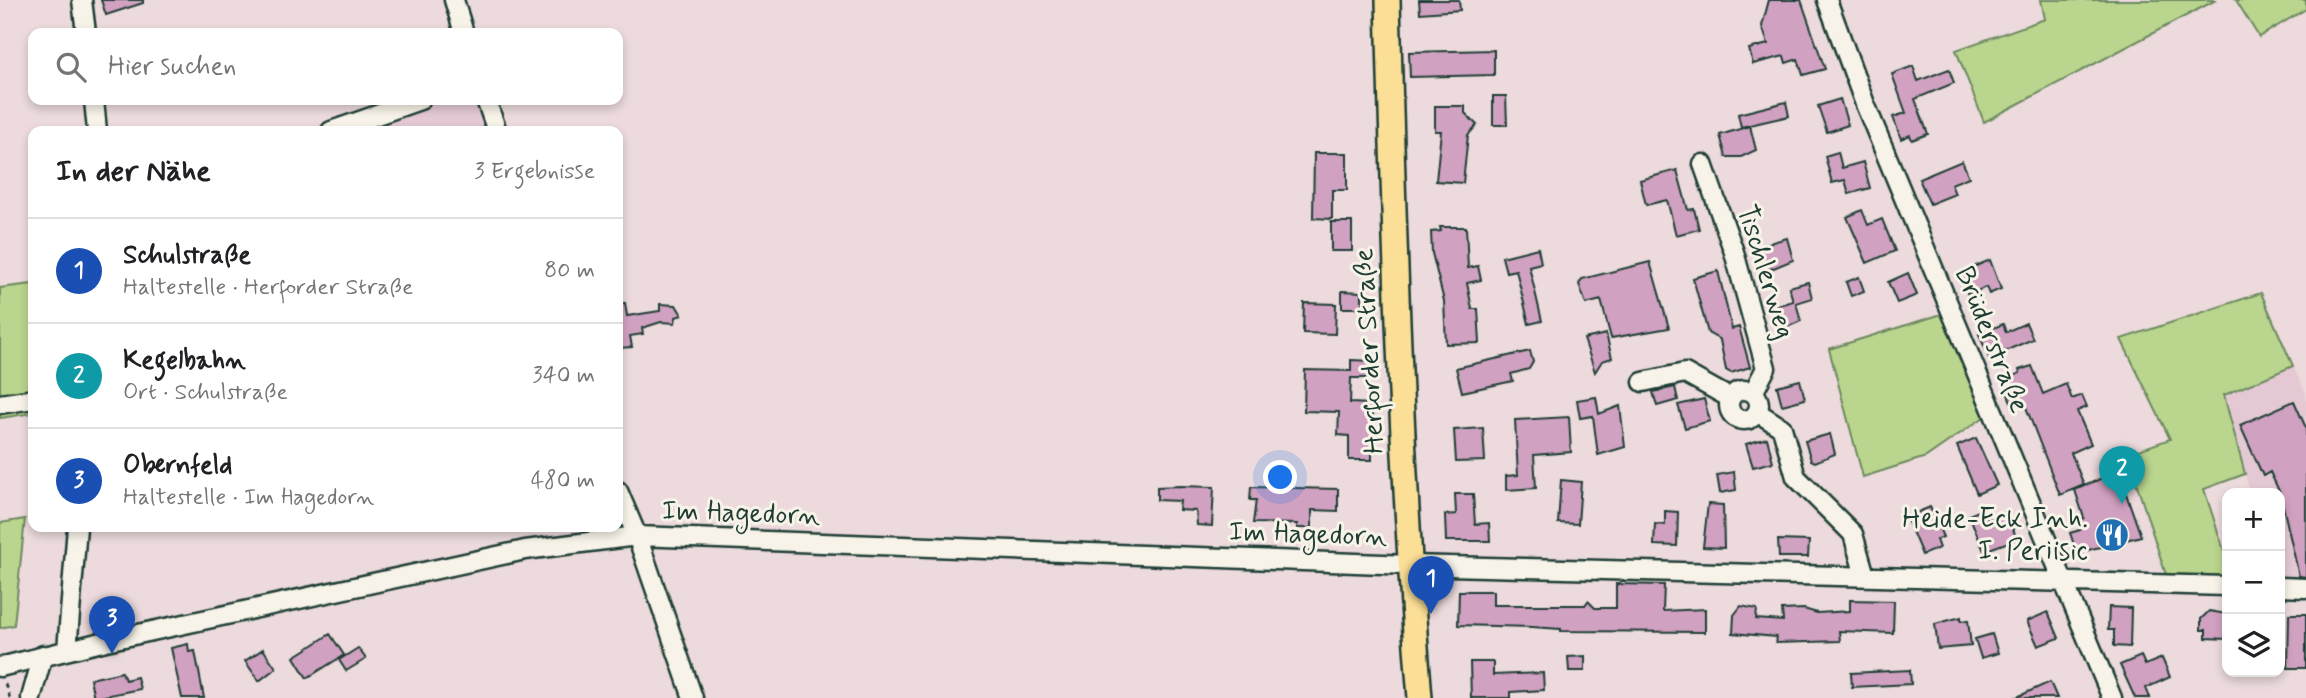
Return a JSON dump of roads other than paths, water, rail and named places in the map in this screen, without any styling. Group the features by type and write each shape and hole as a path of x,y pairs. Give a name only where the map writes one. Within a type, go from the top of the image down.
{"main road":[{"name":"Herforder Straße","path":"1388,0 1395,240 1410,565 1420,698"}],"street":[{"path":"82,0 85,28"},
{"path":"454,0 462,28"},
{"name":"Brüderstraße","path":"1827,0 1865,104 2112,698"},
{"path":"94,105 97,126"},
{"path":"345,126 406,105"},
{"path":"488,105 495,126"},
{"name":"Tischlerweg","path":"1703,164 1734,253 1766,368 1753,393"},
{"path":"1643,382 1685,373 1730,398"},
{"path":"1741,390 1753,393 1759,402 1757,412 1747,420 1734,417 1729,405 1730,398 1741,390"},
{"path":"0,404 28,401"},
{"path":"1757,412 1782,428 1796,477 1853,534 1864,576"},
{"path":"623,503 693,698"},
{"path":"67,650 77,532"},
{"name":"Im Hagedorn","path":"0,667 43,655 525,550 637,536 1410,565 2222,586"},
{"path":"2285,587 2306,588"},
{"path":"31,698 43,655"}],"place":[{"name":"Kegelbahn","path":"2122,504"},
{"name":"Heide-Eck Inh. I. Periisic","path":"2112,535"},
{"name":"Schulstraße","path":"1431,614"},
{"name":"Obernfeld","path":"112,654"}]}
